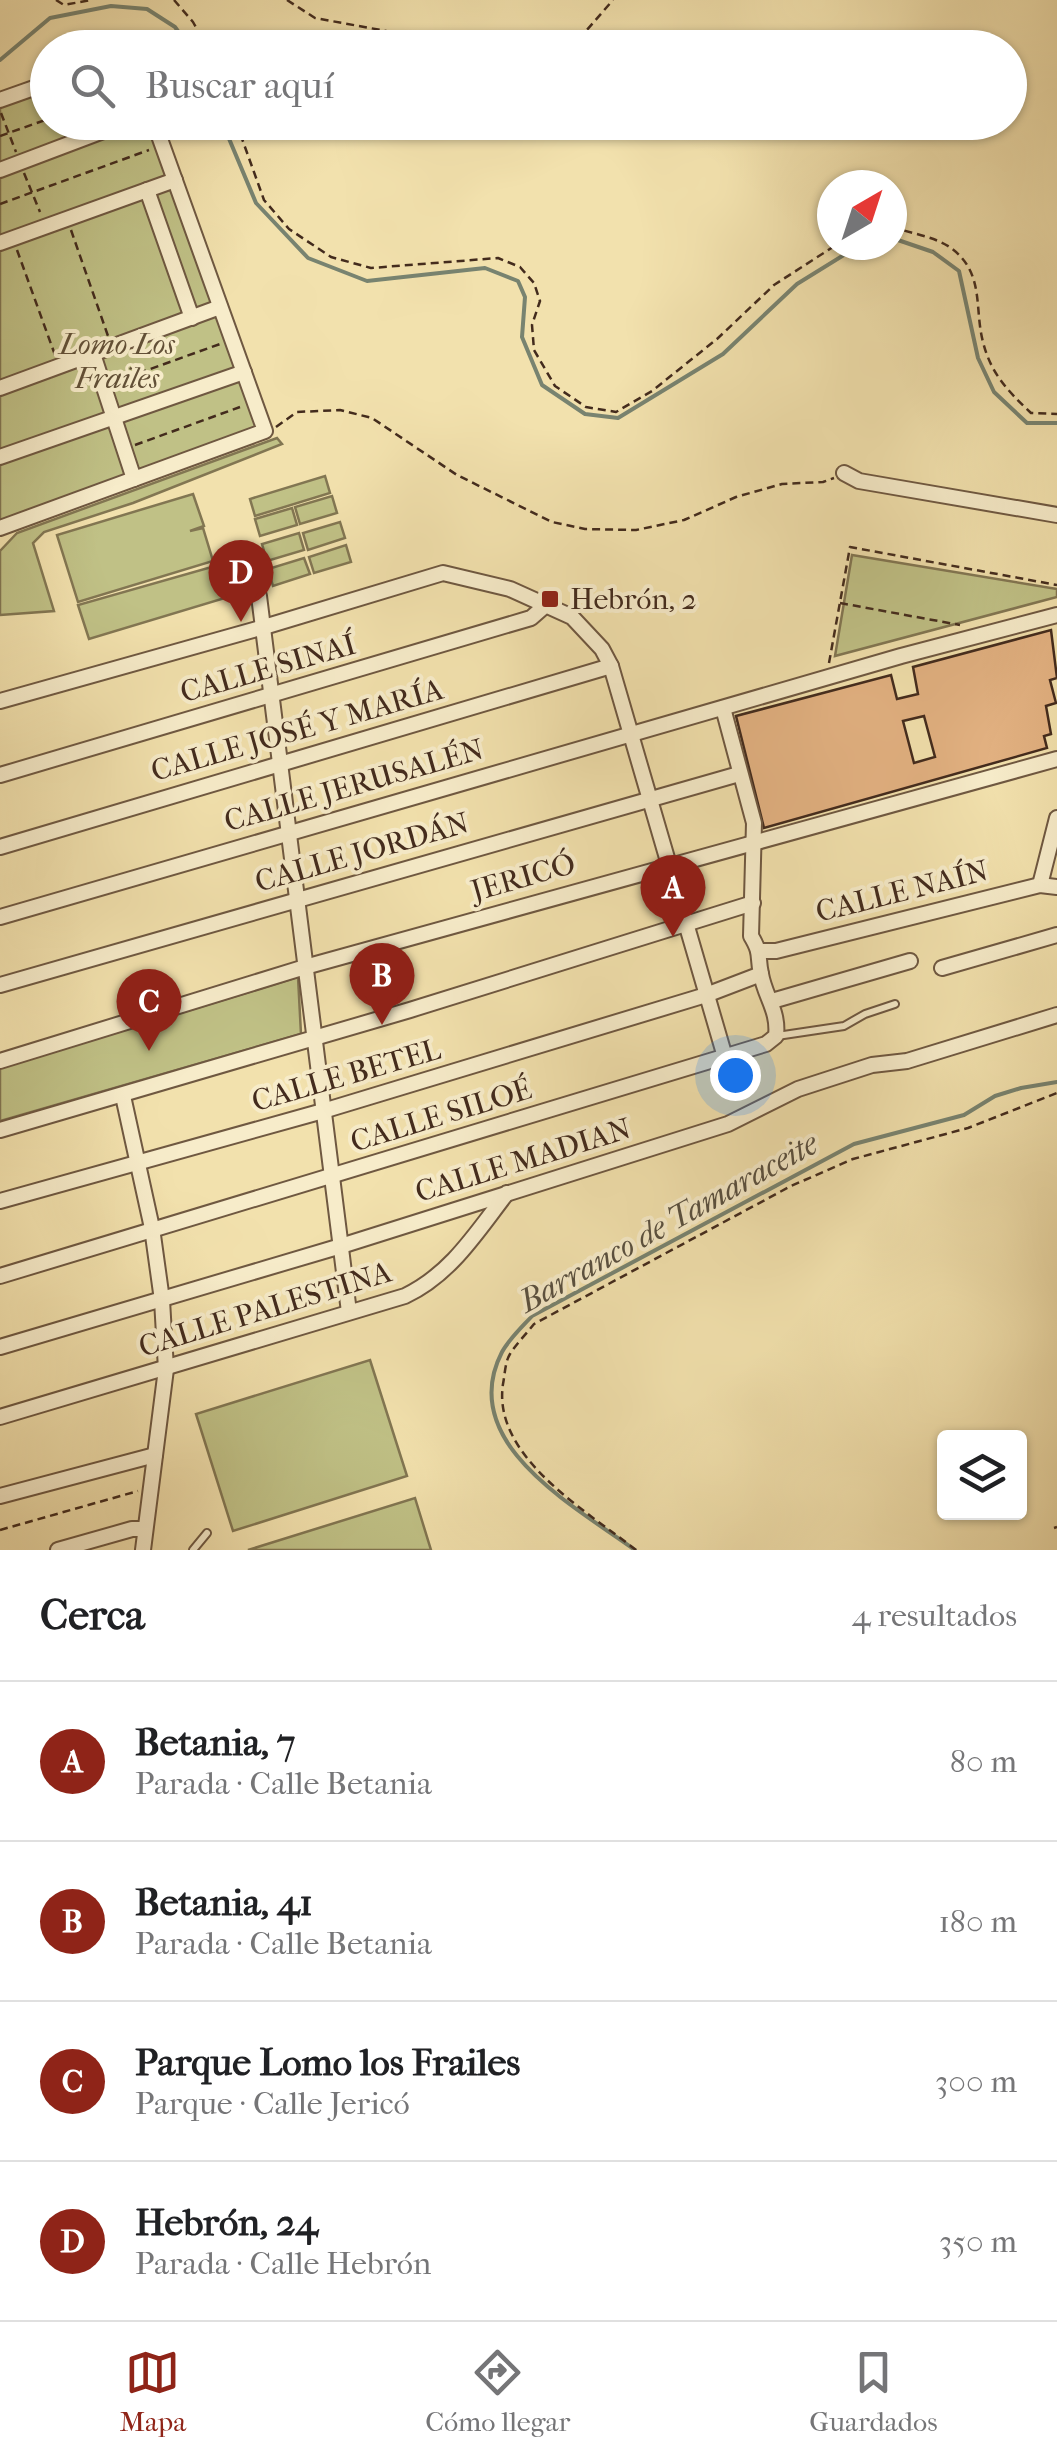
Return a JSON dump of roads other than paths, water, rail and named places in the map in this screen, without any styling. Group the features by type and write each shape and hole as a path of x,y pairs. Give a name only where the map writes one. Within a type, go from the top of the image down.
{"street":[{"path":"0,100 30,90"},
{"path":"0,170 79,140"},
{"path":"1,526 265,431 160,140"},
{"path":"7,241 174,180"},
{"path":"147,190 192,318"},
{"path":"0,388 220,307"},
{"path":"93,354 134,478"},
{"path":"0,456 244,372"},
{"path":"844,473 859,481 1057,515"},
{"path":"0,701 444,572 510,589 547,604 572,617 591,635 610,666 725,1057"},
{"path":"260,596 349,1312"},
{"name":"CALLE SINAÍ","path":"0,775 531,618 547,604"},
{"name":"CALLE JERUSALÉN","path":"0,917 900,656 1057,615"},
{"name":"CALLE JOSÉ Y MARÍA","path":"0,847 610,666"},
{"path":"723,708 754,822 751,936 761,951 760,974 772,1001 776,1036"},
{"name":"JERICÓ","path":"0,1061 306,967 1057,759"},
{"name":"CALLE JORDÁN","path":"0,985 740,774"},
{"path":"1040,886 1057,818"},
{"name":"CALLE NAÍN","path":"761,951 776,951 1040,886 1057,888"},
{"path":"0,1130 753,903"},
{"path":"942,968 1057,934"},
{"path":"772,1001 910,961"},
{"name":"CALLE BETEL","path":"0,1201 323,1111 706,995 760,974"},
{"name":"CALLE MADIAN","path":"0,1347 341,1246 728,1124 798,1089 872,1065 907,1061 1057,1015"},
{"name":"CALLE SILOÉ","path":"0,1276 725,1057 766,1044 776,1036"},
{"path":"123,1096 152,1228 166,1369 142,1550"},
{"name":"CALLE PALESTINA","path":"0,1417 404,1296 430,1284 453,1263 507,1193"},
{"path":"0,1496 155,1455"},
{"path":"58,1550 132,1529 145,1529"}],"lane":[{"name":"CALLE SILOÉ","path":"776,1036 844,1026 895,1004"},
{"path":"193,1550 206,1533"}],"waterway":[{"path":"36,30 50,18 111,6 147,9 177,30"},
{"path":"0,60 30,35"},
{"path":"230,140 256,203 308,258 367,281 485,268 518,281 525,297 522,337 542,385 585,414 618,418 723,354 797,284 836,260"},
{"path":"907,243 933,252 959,271 978,358 994,392 1027,423 1057,423"},
{"name":"Barranco de Tamaraceite","path":"635,1550 555,1492 508,1443 495,1415 492,1385 502,1352 516,1333 532,1316 854,1144 964,1115 995,1096 1021,1088 1057,1082"}],"place":[{"name":"Hebrón, 2","path":"550,599"},
{"name":"Hebrón, 24","path":"241,622"},
{"name":"Betania, 7","path":"673,937"},
{"name":"Betania, 41","path":"382,1025"},
{"name":"Parque Lomo los Frailes","path":"149,1051"}],"park label":[{"name":"Lomo Los Frailes","path":"117,361"}]}
